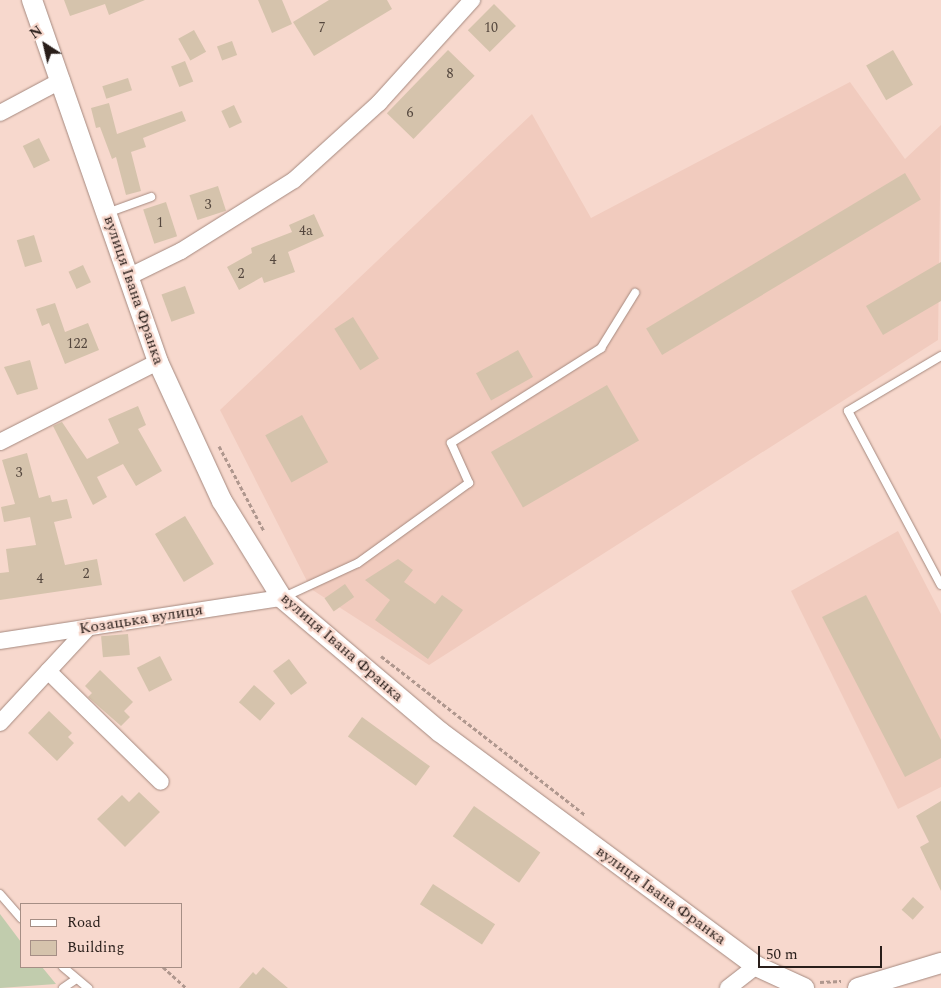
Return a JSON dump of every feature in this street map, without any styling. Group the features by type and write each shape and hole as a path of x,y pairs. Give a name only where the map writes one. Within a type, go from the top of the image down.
{"street":[{"name":"вулиця Івана Франка","path":"32,0 62,80 158,362 222,502 282,598 440,732 756,966 810,985"},
{"path":"128,277 181,251 294,180 379,103 472,0"},
{"path":"0,113 62,80"},
{"path":"0,442 158,362"},
{"name":"Козацька вулиця","path":"0,640 282,598"},
{"path":"0,723 89,627"},
{"path":"48,671 161,782"},
{"path":"852,984 941,963"},
{"path":"728,988 756,966"}],"lane":[{"path":"107,213 151,197"},
{"path":"282,598 358,563 469,483 451,443 601,348 635,293"},
{"path":"941,356 848,411 941,585"},
{"path":"0,894 20,917"},
{"path":"65,968 75,980 88,988"},
{"path":"63,988 75,980"}],"path":[{"path":"214,438 265,533"},
{"path":"375,651 593,821"},
{"path":"165,968 186,988"},
{"path":"810,985 852,984"}],"shaded area":[{"path":"850,82 905,159 941,125 938,340 429,665 311,589 220,410 532,114 591,218"},
{"path":"898,531 941,614 941,787 898,809 791,591"}],"green space":[{"path":"0,914 20,941 20,968 43,968 56,984 0,988"}],"building":[{"path":"64,0 145,0 109,15 105,4 70,16"},
{"path":"258,0 282,0 292,24 272,33"},
{"path":"329,0 387,0 392,9 314,56 293,22"},
{"path":"494,4 516,26 490,52 468,30"},
{"path":"194,30 206,52 190,61 178,39"},
{"path":"232,41 237,55 222,61 217,46"},
{"path":"448,50 475,76 413,139 387,113"},
{"path":"893,50 913,85 886,100 866,66"},
{"path":"185,61 193,81 179,87 171,67"},
{"path":"128,78 132,90 106,99 102,86"},
{"path":"109,103 117,134 182,111 186,121 143,138 146,147 131,152 141,191 126,195 116,157 112,159 100,127 96,128 91,108"},
{"path":"234,105 242,122 229,128 221,111"},
{"path":"39,138 50,160 34,168 23,146"},
{"path":"905,173 921,200 662,355 646,329"},
{"path":"218,186 226,211 198,220 189,195"},
{"path":"166,202 177,236 154,244 143,209"},
{"path":"314,214 324,236 288,252 295,272 264,283 262,277 239,290 227,267 252,253 251,248 292,232 289,225"},
{"path":"34,235 42,262 25,267 17,240"},
{"path":"941,262 941,301 883,335 866,306"},
{"path":"83,265 91,282 77,289 68,272"},
{"path":"185,286 195,313 171,322 162,295"},
{"path":"55,303 65,332 88,323 99,350 65,364 49,323 42,326 36,309"},
{"path":"353,317 379,359 360,370 334,329"},
{"path":"518,350 533,377 491,400 476,373"},
{"path":"30,360 38,389 17,395 4,367"},
{"path":"607,385 639,440 523,507 491,452"},
{"path":"138,406 146,425 138,429 162,471 136,486 123,464 97,477 107,497 93,505 53,426 62,422 87,459 119,443 108,419"},
{"path":"302,415 328,462 291,483 265,435"},
{"path":"27,453 39,498 50,495 52,502 67,499 72,518 54,522 65,565 97,559 102,585 0,600 0,573 9,572 6,549 36,545 30,517 4,522 1,507 15,504 2,460"},
{"path":"185,516 214,564 184,582 155,534"},
{"path":"398,559 413,570 404,582 435,604 442,595 463,610 428,659 375,620 390,600 365,580"},
{"path":"345,584 354,597 334,611 325,598"},
{"path":"866,595 941,740 941,758 905,777 822,617"},
{"path":"128,634 130,655 103,657 101,636"},
{"path":"160,656 172,680 149,692 137,668"},
{"path":"289,659 307,683 291,695 273,671"},
{"path":"100,670 133,702 124,711 130,717 121,726 88,697 92,693 85,686"},
{"path":"254,685 275,703 260,721 239,702"},
{"path":"49,711 72,733 68,737 74,743 57,761 28,733"},
{"path":"362,717 430,766 416,786 348,736"},
{"path":"139,792 160,812 125,847 97,819 122,795 129,802"},
{"path":"941,801 941,891 920,847 929,842 916,816"},
{"path":"474,806 540,852 519,883 453,836"},
{"path":"433,884 495,924 482,944 420,904"},
{"path":"913,897 924,907 913,920 902,910"},
{"path":"263,967 288,988 239,988 253,972 256,975"}]}
